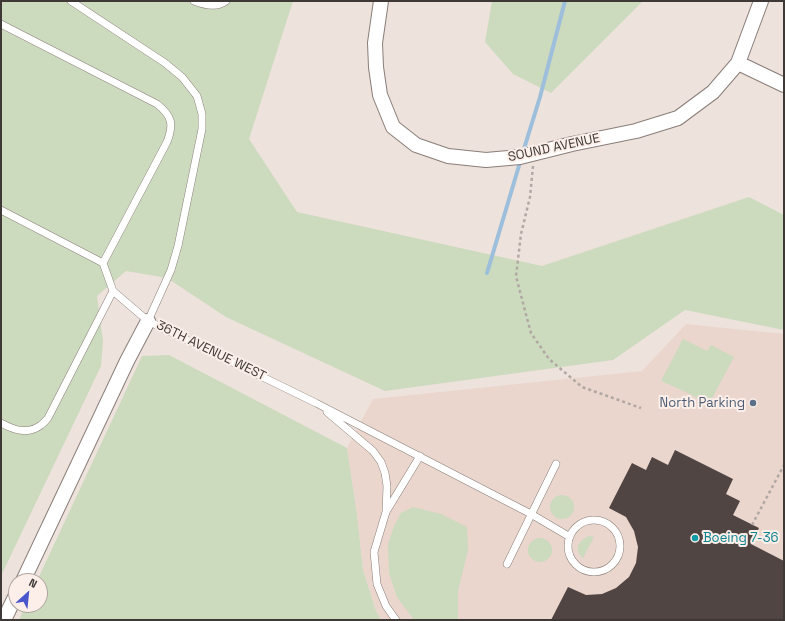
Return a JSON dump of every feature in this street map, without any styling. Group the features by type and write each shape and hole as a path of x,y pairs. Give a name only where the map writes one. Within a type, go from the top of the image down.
{"street":[{"name":"SOUND AVENUE","path":"381,1 375,43 376,67 380,95 394,126 416,145 448,156 486,160 520,157 534,154 572,144 636,131 678,118 713,92 738,63 762,1"},
{"path":"738,63 784,85"},
{"name":"36TH AVENUE WEST","path":"27,573 127,361 148,321"}],"lane":[{"path":"1,210 103,263 113,291 148,321 171,270 178,246 202,130 202,114 197,96 182,77 165,63 71,1"},
{"path":"194,1 212,5 226,1"},
{"path":"1,24 157,104 166,111 170,120 172,131 168,142 103,263"},
{"path":"1,423 12,429 21,431 31,430 41,425 48,418 113,291"},
{"name":"36TH AVENUE WEST","path":"148,321 316,403 420,456 531,514 570,537"},
{"path":"316,403 373,450 386,473 386,512 374,552 377,584 386,606 396,620"},
{"path":"386,512 420,456"},
{"path":"507,564 556,464"},
{"path":"599,521 607,524 614,530 618,538 620,546 618,555 608,568 600,572 584,570 577,566 572,559 568,543 570,537 576,528 583,523 599,521"}],"path":[{"path":"534,154 530,197 522,234 516,276 531,333 549,359 582,387 641,408"},
{"path":"752,525 784,465"}],"shaded area":[{"path":"686,324 784,334 784,620 381,620 376,611 363,570 357,515 347,448 373,399 642,371"}],"green space":[{"path":"1,1 293,1 249,139 297,212 542,266 749,197 784,215 784,330 685,310 613,360 385,391 226,317 167,278 126,271 97,296 103,341 101,366 1,576"},
{"path":"492,1 643,1 551,93 513,74 485,42"},
{"path":"683,339 707,351 711,345 734,357 709,404 661,381"},
{"path":"169,355 347,448 357,515 363,570 376,611 381,620 19,620 22,613 48,613 48,573 41,573 142,356"},
{"path":"562,495 571,498 574,507 571,516 562,519 553,516 550,507 553,498"},
{"path":"413,507 441,514 467,527 468,550 458,591 458,620 414,620 397,597 389,573 388,544 394,526 401,513"},
{"path":"586,537 594,537 583,558 578,552 578,548 580,542"},
{"path":"535,538 545,538 552,545 552,555 545,562 535,562 528,555 528,545"}],"building":[{"name":"Boeing 7-36","path":"675,450 733,479 726,494 740,501 733,515 759,528 751,544 784,561 784,620 551,620 568,587 586,595 602,594 616,588 629,577 636,563 638,547 634,531 626,517 609,508 632,463 646,470 652,457 668,465"}],"waterway":[{"path":"523,152 540,97 565,1"},
{"path":"487,273 521,159"}],"place":[{"name":"North Parking","path":"753,403"},
{"name":"Boeing 7-36","path":"695,538"}]}
